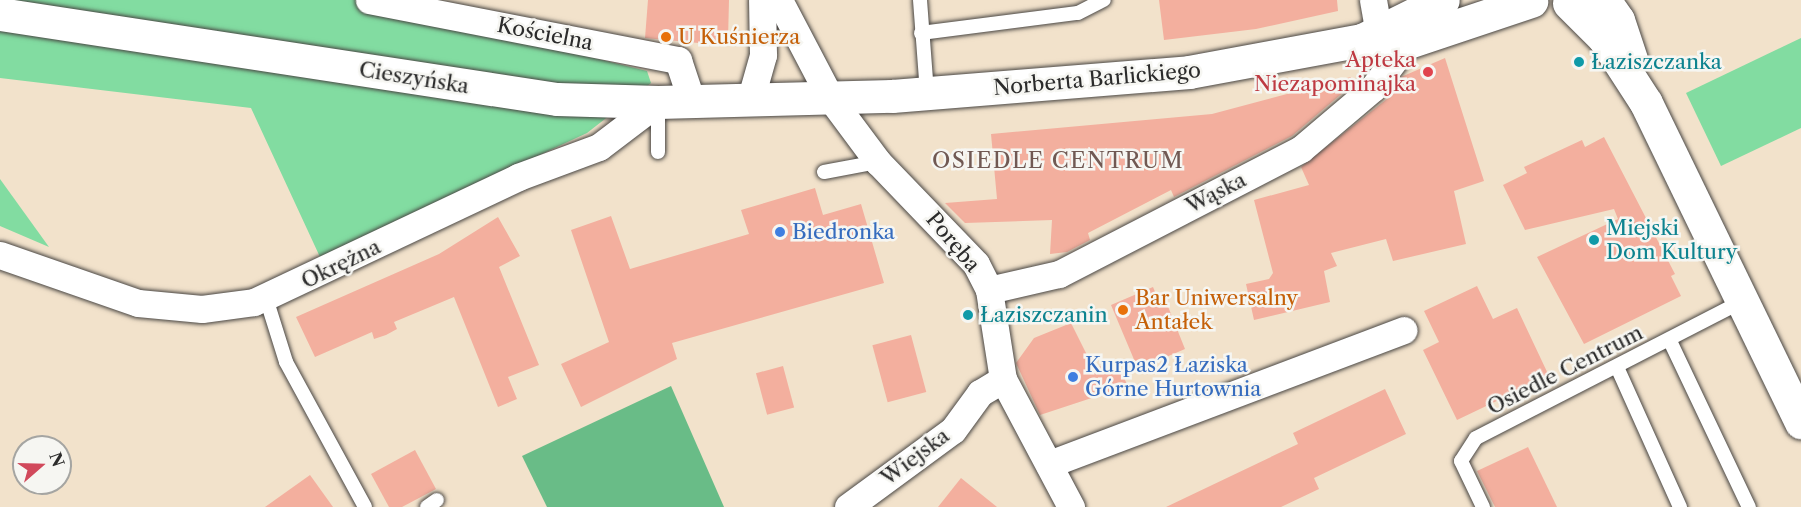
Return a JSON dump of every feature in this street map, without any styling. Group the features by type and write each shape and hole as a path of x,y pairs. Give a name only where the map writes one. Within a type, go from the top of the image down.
{"street":[{"name":"Kościelna","path":"369,0 678,60 692,102"},
{"path":"750,100 763,55 762,0"},
{"name":"Poręba","path":"779,0 831,99 878,162 975,264 989,290 1003,379 1071,507"},
{"name":"Norberta Barlickiego","path":"831,99 1189,72 1371,23 1443,0"},
{"path":"1530,0 1556,7 1571,1 1604,38 1646,103 1801,422"},
{"name":"Norberta Barlickiego","path":"1371,23 1408,42 1530,0"},
{"path":"1616,7 1646,103"},
{"name":"Cieszyńska","path":"0,14 557,99 692,102 831,99"},
{"name":"Wąska","path":"989,290 1059,274 1301,149 1373,88 1408,42"},
{"name":"Okrężna","path":"0,255 138,303 202,309 266,298 518,177 599,147 658,102"},
{"path":"1049,464 1404,330"},
{"name":"Wiejska","path":"848,507 952,430 980,393 1003,379"}],"lane":[{"path":"920,0 927,93"},
{"path":"921,33 1078,13 1104,0"},
{"path":"658,102 658,152"},
{"path":"824,172 878,162"},
{"path":"266,298 286,362 365,507"},
{"name":"Osiedle Centrum","path":"1483,507 1461,461 1476,438 1670,341 1743,301"},
{"path":"1670,341 1749,507"},
{"path":"1617,367 1680,507"}],"green space":[{"path":"0,0 359,0 647,71 651,83 587,133 320,257 251,108 0,78"},
{"path":"1801,38 1801,128 1721,166 1686,93"},
{"path":"0,179 49,247 0,226"},
{"path":"671,386 724,507 547,507 522,456"}],"building":[{"path":"648,0 729,0 728,40 720,45 645,38"},
{"path":"1159,0 1337,0 1338,11 1256,29 1164,40"},
{"path":"1445,58 1484,181 1454,191 1466,244 1393,261 1386,239 1331,253 1337,266 1324,271 1330,302 1254,320 1246,284 1269,279 1273,273 1254,200 1309,185 1301,167 1392,95 1401,77"},
{"path":"1351,77 1353,84 1292,136 1174,197 1171,190 1088,233 1090,240 1067,252 1050,254 1052,220 965,223 945,203 997,199 991,134 1212,114"},
{"name":"Miejski Dom Kultury","path":"1604,137 1675,274 1671,276 1681,296 1584,344 1537,257 1618,219 1614,209 1525,230 1503,185 1527,173 1524,167 1582,140 1585,147"},
{"path":"815,188 823,215 861,204 884,283 672,343 677,359 581,407 561,364 609,342 571,230 611,216 630,269 749,234 741,210"},
{"path":"498,217 520,256 499,267 539,365 508,377 517,399 498,407 454,297 394,322 397,329 386,335 374,339 372,332 315,357 296,317 439,254"},
{"path":"1477,286 1493,319 1517,308 1549,376 1457,420 1423,350 1439,342 1424,311"},
{"path":"1153,287 1161,306 1167,304 1185,349 1138,369 1111,305"},
{"name":"Kurpas2 Łaziska Górne Hurtownia","path":"1071,323 1094,369 1115,360 1128,386 1040,415 1016,363 1034,338"},
{"path":"911,335 926,392 888,402 872,345"},
{"path":"783,366 794,408 767,415 756,373"},
{"path":"1385,389 1406,434 1314,478 1319,489 1281,507 1166,507 1298,444 1293,433"},
{"path":"1528,447 1557,507 1495,507 1477,471"},
{"path":"415,450 436,489 402,507 389,507 371,474"},
{"path":"310,475 333,507 265,507"},
{"path":"961,478 997,507 938,507"}],"place":[{"name":"U Kuśnierza","path":"666,37"},
{"name":"Łaziszczanka","path":"1579,62"},
{"name":"Apteka Niezapominajka","path":"1428,72"},
{"name":"Biedronka","path":"780,232"},
{"name":"Miejski Dom Kultury","path":"1594,240"},
{"name":"Bar Uniwersalny Antałek","path":"1123,310"},
{"name":"Łaziszczanin","path":"968,315"},
{"name":"Kurpas2 Łaziska Górne Hurtownia","path":"1073,377"}],"district":[{"name":"OSIEDLE CENTRUM","path":"1058,161"}]}
